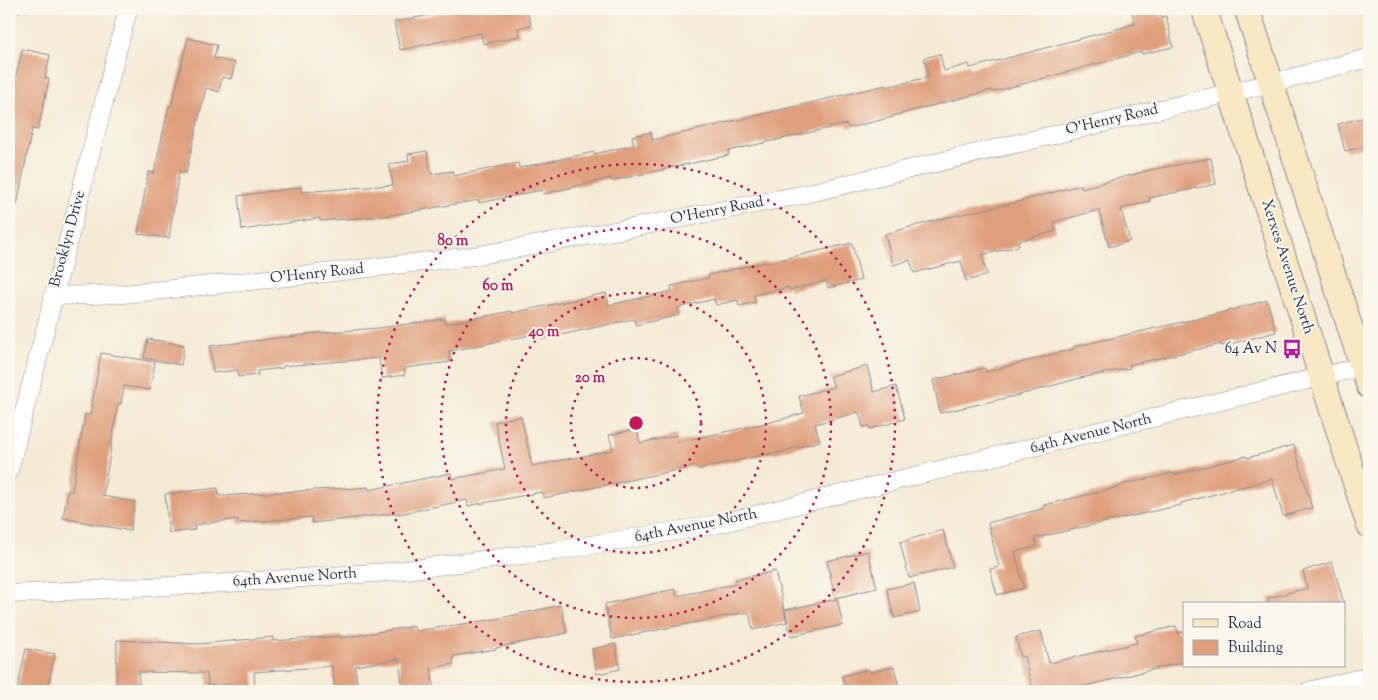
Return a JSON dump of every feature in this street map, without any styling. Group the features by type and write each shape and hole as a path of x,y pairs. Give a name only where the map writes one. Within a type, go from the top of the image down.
{"street":[{"name":"Brooklyn Drive","path":"9,470 128,9"},
{"name":"Xerxes Avenue North","path":"1204,9 1369,525"},
{"path":"1247,9 1367,373"},
{"name":"O'Henry Road","path":"54,296 124,294 474,256 631,228 801,194 1369,58"},
{"name":"64th Avenue North","path":"9,594 228,583 389,572 565,550 718,524 1322,377 1367,373"},
{"path":"1309,691 1369,676"}],"path":[{"path":"9,11 61,9"}],"building":[{"path":"461,9 527,9 531,25 518,28 520,36 483,44 481,33 400,50 394,22"},
{"path":"1131,9 1159,9 1161,17 1166,16 1173,47 1142,54 1141,52 993,92 992,90 848,128 847,124 728,151 729,155 611,181 611,178 543,194 542,190 479,203 479,200 386,216 320,221 320,218 242,230 238,196 301,187 301,192 393,185 389,164 409,161 408,154 427,151 431,174 453,171 453,176 518,163 519,168 594,152 594,154 634,145 632,136 651,132 653,140 886,85 886,87 929,77 924,58 940,54 944,71 969,64 970,68 1135,24"},
{"path":"188,38 217,45 214,58 235,63 231,79 222,77 219,92 206,88 186,173 179,171 169,238 138,234 148,172 154,173 169,106 171,107"},
{"path":"22,49 50,55 45,78 49,79 38,130 32,129 17,205 9,204 9,108"},
{"path":"1369,116 1369,145 1345,151 1338,124"},
{"path":"1211,158 1216,184 1149,198 1150,201 1121,209 1130,241 1109,247 1099,210 1054,222 1056,231 1018,241 1019,246 982,255 987,275 966,281 961,261 914,273 910,260 893,265 885,234 1081,185 1082,188 1150,170"},
{"path":"852,243 861,280 828,288 826,281 790,290 789,287 754,295 755,302 739,306 738,300 716,305 714,299 677,308 679,315 636,325 634,319 542,339 541,333 449,351 450,362 404,368 405,375 382,378 379,358 283,366 283,368 257,371 258,375 238,377 237,370 213,373 210,346 445,319 445,324 512,311 512,313 606,293 609,305 672,291 671,286 709,278 708,275"},
{"path":"1267,300 1276,332 1222,346 1221,344 1129,365 1130,368 1080,378 1019,395 940,413 933,380 985,368 986,372 1073,349 1073,347 1213,315"},
{"path":"148,339 184,345 181,365 144,358"},
{"path":"101,353 155,362 150,390 124,386 121,404 118,404 103,496 135,502 130,531 63,518 68,490 72,491 85,414 90,415"},
{"path":"867,366 874,392 896,386 905,419 870,429 869,426 863,427 859,412 815,424 820,441 773,454 697,469 696,466 544,498 542,492 468,506 467,500 399,514 312,523 312,517 238,523 238,519 194,525 195,530 169,533 165,494 218,488 219,496 368,487 369,490 451,473 452,479 505,469 495,422 521,416 532,466 613,450 609,435 637,429 640,443 677,435 678,442 804,413 799,396 834,387 830,376"},
{"path":"1294,445 1312,508 1283,516 1272,479 1181,503 1181,505 1035,538 1037,546 1015,552 1024,588 997,595 990,569 999,567 988,523 1045,508 1044,505 1120,487 1120,485 1174,473 1174,475"},
{"path":"943,530 953,567 909,578 900,542"},
{"path":"868,551 877,588 835,598 827,561"},
{"path":"1332,562 1343,602 1269,602 1268,598 1307,588 1303,571"},
{"path":"775,571 787,622 753,630 749,612 612,639 605,604 675,589 677,596 736,584 735,580"},
{"path":"914,583 920,612 894,618 887,589"},
{"path":"837,599 843,625 791,636 785,610"},
{"path":"561,605 567,633 496,649 453,656 454,664 431,668 434,691 403,691 399,659 355,666 358,691 335,691 332,666 254,672 255,691 230,691 230,684 208,686 207,673 138,672 140,691 116,691 117,640 199,644 273,637 273,641 341,636 341,638 414,626 415,631 496,619"},
{"path":"1176,626 1178,633 1183,632 1183,662 1064,691 1033,691 1024,656 1021,657 1016,637 1041,631 1049,663 1137,643 1135,636"},
{"path":"615,644 620,669 597,674 592,649"},
{"path":"26,649 55,654 47,691 17,691"},
{"path":"894,667 900,691 846,691 842,676 869,669 870,672"}],"place":[{"name":"64 Av N","path":"1292,349"}]}
